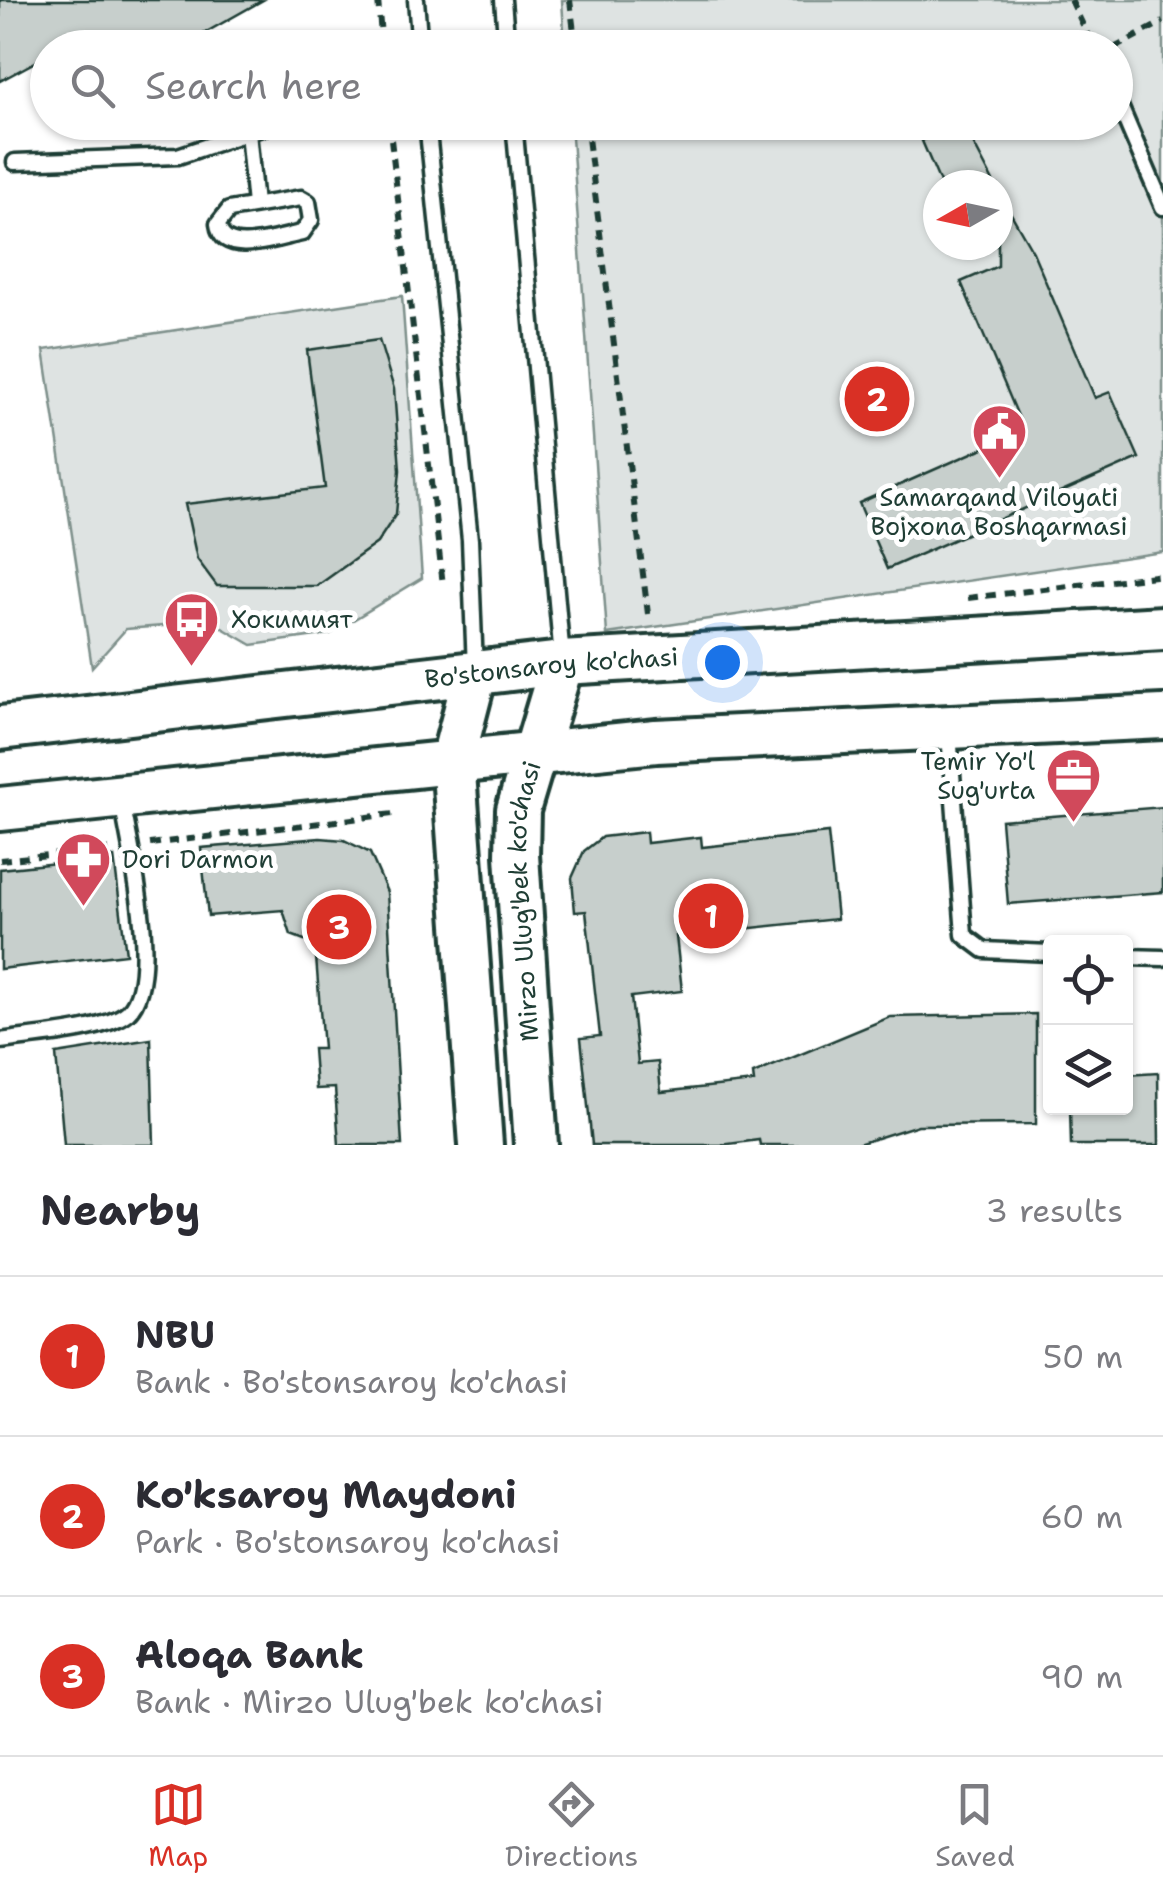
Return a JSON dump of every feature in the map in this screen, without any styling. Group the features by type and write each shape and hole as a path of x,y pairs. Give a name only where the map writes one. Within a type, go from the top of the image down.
{"main road":[{"name":"Bo'stonsaroy ko'chasi","path":"0,728 562,663 1163,628"},
{"name":"Mirzo Ulug'bek ko'chasi","path":"536,1145 517,855 518,810 562,663"},
{"path":"475,674 453,759 481,1145"},
{"path":"0,808 538,751 948,725 1163,717"}],"lane":[{"path":"416,0 418,30"},
{"path":"502,0 505,30"},
{"path":"1133,137 1163,207"},
{"path":"15,162 178,156 225,140"},
{"path":"249,140 255,204"},
{"path":"429,140 470,540 475,674"},
{"path":"516,140 562,663"},
{"path":"301,198 310,210 308,229 237,244 225,241 218,224 223,216 255,204 301,198"},
{"path":"948,725 964,935 984,950 1043,953"},
{"path":"0,1041 108,1022 127,1012 139,995 143,938 122,797"},
{"path":"1133,957 1163,958"}],"path":[{"path":"378,0 380,30"},
{"path":"570,0 574,30"},
{"path":"1071,0 1085,30"},
{"path":"1133,38 1163,22"},
{"path":"391,140 443,586"},
{"path":"588,140 651,635"},
{"path":"0,860 390,812 402,821"}],"shaded area":[{"path":"562,0 1163,0 1163,552 607,634 572,140 1133,140 1133,30 564,30"},
{"path":"402,296 422,578 330,634 252,645 212,622 126,629 92,667 44,350"}],"building":[{"path":"0,0 263,0 210,30 30,30 30,65 0,81"},
{"path":"924,140 971,140 987,170 935,170"},
{"name":"Samarqand Viloyati Bojxona Boshqarmasi","path":"1013,217 1033,252 1095,398 1110,392 1139,458 887,569 859,503 1024,430 961,282 998,266 998,260 1013,260"},
{"path":"379,340 394,389 400,470 396,514 377,543 317,586 217,586 197,559 185,504 325,488 307,350"},
{"path":"1163,807 1163,892 1008,904 1001,820"},
{"path":"646,832 647,843 701,837 702,847 828,833 837,919 676,936 682,991 631,997 638,1064 658,1062 661,1092 754,1082 753,1074 890,1017 1036,1014 1036,1124 918,1125 855,1145 760,1145 759,1140 721,1145 592,1145 581,1038 600,1036 586,911 575,912 572,878 584,851 602,837"},
{"path":"320,838 344,840 370,853 387,892 402,1145 339,1145 335,1088 316,1089 313,1049 323,1049 315,944 291,935 283,910 208,916 201,848"},
{"path":"114,857 126,954 0,969 0,869"},
{"path":"151,1039 154,1145 64,1145 56,1054"},
{"path":"1158,1073 1159,1145 1071,1145 1070,1115 1133,1115 1133,1075"}],"place":[{"name":"Ko'ksaroy Maydoni","path":"877,399"},
{"name":"Samarqand Viloyati Bojxona Boshqarmasi","path":"999,481"},
{"name":"Хокимият","path":"192,668"},
{"name":"Temir Yo'l Sug'urta","path":"1074,824"},
{"name":"Dori Darmon","path":"83,908"},
{"name":"NBU","path":"711,916"},
{"name":"Aloqa Bank","path":"339,927"}]}
